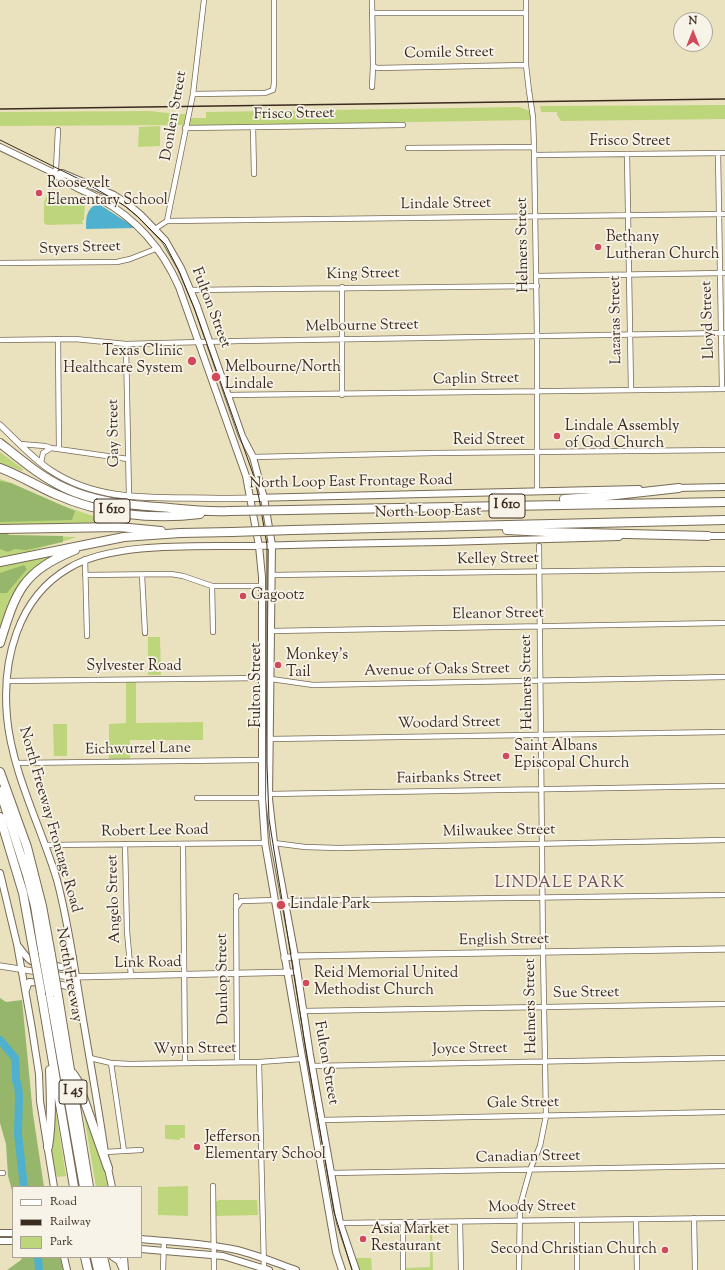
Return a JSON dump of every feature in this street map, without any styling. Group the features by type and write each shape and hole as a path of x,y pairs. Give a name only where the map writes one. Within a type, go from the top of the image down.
{"highway":[{"path":"0,443 45,477 84,496 122,504 218,512"},
{"name":"I 610","path":"0,468 56,495 88,506 110,511 135,515 160,516 184,516 218,512"},
{"path":"0,472 12,473"},
{"path":"469,506 607,496 679,488"},
{"name":"North Loop East","path":"218,512 725,502"},
{"name":"North Loop East","path":"180,533 725,520"},
{"path":"458,526 546,532 708,536"},
{"path":"0,529 119,527 180,533"},
{"name":"I 610","path":"0,562 124,537 180,533"},
{"path":"0,643 16,596 26,582 40,568 51,561 90,544"},
{"name":"North Freeway","path":"0,772 27,847 42,906 47,955"},
{"name":"North Freeway","path":"0,791 27,875 47,955 84,1186"},
{"name":"North Freeway","path":"0,817 23,893 74,1186"},
{"name":"North Freeway","path":"54,995 69,1066 89,1186"},
{"path":"48,1034 52,1108 48,1147"},
{"path":"69,1066 77,1080 108,1168"}],"main road":[{"name":"Fulton Street","path":"0,147 56,174 60,178 101,199 123,213 144,231 158,248 165,258 179,287 246,476 259,546 262,586 261,760 265,843 332,1232 336,1252 342,1270"},
{"name":"Fulton Street","path":"56,174 62,173 114,195 141,215 165,240 174,254 190,290 210,342 242,436 253,457 264,498 272,545 270,631 270,794 274,843 295,956 312,1066 340,1223 356,1270"},
{"name":"North Loop East Frontage Road","path":"250,498 725,487"},
{"path":"85,559 140,549 725,536"},
{"name":"North Freeway Frontage Road","path":"85,559 54,578 31,602 15,634 9,658 6,697 8,727 16,763 45,845 62,901 108,1152 108,1168 112,1186"},
{"path":"0,873 17,944 39,1074 40,1101 54,1186"},
{"path":"17,944 32,962 62,968 71,963 72,957"},
{"path":"25,994 28,984 31,981 66,986 74,991 78,1014 82,1016"},
{"path":"0,1233 12,1233"},
{"path":"142,1239 214,1246 236,1250 264,1258 296,1270"},
{"path":"0,1241 12,1241"},
{"path":"142,1250 214,1255 233,1258 266,1269"},
{"path":"64,1258 67,1270"},
{"path":"67,1270 67,1262 69,1258"},
{"path":"114,1258 119,1261 124,1270"},
{"path":"124,1258 124,1270"},
{"path":"124,1270 129,1258"}],"street":[{"name":"Donlen Street","path":"167,221 193,94 204,0"},
{"path":"193,94 265,93 273,90 274,0"},
{"path":"372,0 372,87"},
{"name":"Helmers Street","path":"526,0 526,65 528,91 533,117 535,155 538,391 537,491"},
{"path":"372,13 526,12"},
{"name":"Comile Street","path":"373,66 377,68 526,65"},
{"name":"Frisco Street","path":"185,128 403,125"},
{"path":"253,127 254,174"},
{"path":"56,174 58,130"},
{"path":"408,148 534,147"},
{"name":"Lazaras Street","path":"627,154 631,390"},
{"name":"Lloyd Street","path":"718,154 718,214 722,274 724,389"},
{"name":"Frisco Street","path":"535,155 725,154"},
{"name":"Lindale Street","path":"167,221 725,214"},
{"path":"155,229 167,221"},
{"name":"Styers Street","path":"0,263 117,262 130,259 158,248"},
{"path":"536,276 722,274"},
{"name":"King Street","path":"190,290 342,287 537,286"},
{"path":"342,287 342,395"},
{"name":"Melbourne Street","path":"0,340 87,339 126,344 198,343 239,340 723,333"},
{"path":"58,339 59,449"},
{"name":"Gay Street","path":"126,344 129,497"},
{"name":"Caplin Street","path":"228,396 724,389"},
{"name":"North Loop East Frontage Road","path":"0,425 41,463 60,476 95,491 129,497 250,498"},
{"path":"20,444 45,446 128,459"},
{"path":"41,463 43,453 51,448"},
{"name":"Reid Street","path":"253,457 434,453 725,450"},
{"name":"Helmers Street","path":"519,1270 520,1206 530,1170 540,1146 546,1116 539,546"},
{"path":"85,559 87,636"},
{"name":"Kelley Street","path":"271,574 725,569"},
{"path":"85,575 177,575 212,586 262,586"},
{"path":"142,575 145,633"},
{"path":"212,586 213,632"},
{"name":"Eleanor Street","path":"270,631 725,623"},
{"name":"Sylvester Road","path":"7,681 261,678"},
{"name":"Avenue of Oaks Street","path":"271,679 313,685 725,678"},
{"name":"Woodard Street","path":"270,739 725,732"},
{"name":"Eichwurzel Lane","path":"16,763 261,760"},
{"name":"Fairbanks Street","path":"270,794 725,786"},
{"path":"197,798 262,798"},
{"name":"Milwaukee Street","path":"274,843 316,848 725,840"},
{"name":"Robert Lee Road","path":"45,845 265,843"},
{"name":"Angelo Street","path":"125,844 127,931 131,976"},
{"path":"183,844 185,1062"},
{"path":"284,901 725,895"},
{"name":"Dunlop Street","path":"236,896 238,1062"},
{"path":"236,908 243,901 275,900"},
{"name":"English Street","path":"284,958 295,956 725,949"},
{"name":"Link Road","path":"0,966 70,977 297,972"},
{"name":"Sue Street","path":"303,1012 544,1006 725,1004"},
{"name":"Wynn Street","path":"90,1058 111,1063 260,1062 302,1059"},
{"name":"Joyce Street","path":"312,1066 545,1060 725,1058"},
{"path":"260,1062 264,1258 266,1269"},
{"path":"111,1063 124,1151"},
{"name":"Gale Street","path":"322,1120 725,1112"},
{"path":"108,1152 141,1150"},
{"name":"Canadian Street","path":"331,1173 725,1166"},
{"path":"213,1186 214,1270"},
{"path":"694,1218 695,1270"},
{"name":"Moody Street","path":"340,1223 725,1218"},
{"path":"636,1219 637,1270"},
{"path":"577,1220 577,1270"},
{"path":"403,1222 403,1270"},
{"path":"460,1222 461,1270"},
{"path":"164,1241 164,1270"}],"green space":[{"path":"725,105 725,119 561,121 557,115 557,112 541,112 540,106"},
{"path":"519,107 530,111 531,120 190,126 188,124 190,118 206,118 206,112"},
{"path":"150,111 186,114 184,125 0,126 0,112"},
{"path":"160,126 160,146 138,147 139,127"},
{"path":"48,194 62,197 72,203 85,204 84,220 82,220 83,224 47,225 44,223 44,202"},
{"path":"0,452 23,469 22,471 0,463"},
{"path":"0,479 58,504 99,518 97,525 0,526"},
{"path":"0,481 11,483 75,511 72,520 0,522"},
{"path":"0,533 7,533 9,535 77,537 30,552 0,558"},
{"path":"0,533 7,533 9,535 63,536 63,542 26,550 15,549 8,552 0,549"},
{"path":"55,555 33,570 18,586 8,606 0,631 0,566"},
{"path":"24,565 27,569 7,593 0,593 0,573"},
{"path":"148,637 160,637 161,675 148,675"},
{"path":"126,681 136,681 136,723 203,722 203,740 130,740 130,759 109,760 109,724 126,723"},
{"path":"53,724 67,724 67,756 54,756"},
{"path":"0,998 6,1002 22,1000 33,1114 44,1186 12,1186 12,1190 8,1176 6,1144 0,1123"},
{"path":"54,1109 56,1113 66,1176 57,1177 52,1160 50,1144"},
{"path":"84,1115 86,1115 104,1168 108,1186 96,1186"},
{"path":"165,1125 185,1125 185,1138 180,1138 179,1140 166,1139"},
{"path":"188,1186 188,1216 158,1215 158,1187"},
{"path":"219,1200 257,1200 258,1215 216,1216 215,1202"},
{"path":"430,1225 432,1225 433,1270 406,1270 406,1268 430,1267"},
{"path":"22,1258 60,1258 63,1270 7,1270"},
{"path":"355,1258 371,1258 372,1270 359,1270"}],"water":[{"path":"97,203 136,228 86,229 87,214"}],"waterway":[{"path":"0,1040 15,1058 16,1081 19,1096 18,1134 24,1186"},
{"path":"38,1258 39,1270"}],"tram line":[{"path":"0,140 81,180 125,206 165,244 179,271 195,310 253,474 259,498 267,545 267,765 269,819 304,1038 334,1212 352,1270"}],"railway":[{"path":"0,109 725,99"}],"place":[{"name":"Roosevelt Elementary School","path":"39,193"},
{"name":"Bethany Lutheran Church","path":"598,247"},
{"name":"Texas Clinic Healthcare System","path":"192,361"},
{"name":"Melbourne/North Lindale","path":"216,377"},
{"name":"Lindale Assembly of God Church","path":"557,436"},
{"name":"Gagootz","path":"243,596"},
{"name":"Monkey's Tail","path":"278,665"},
{"name":"Saint Albans Episcopal Church","path":"506,756"},
{"name":"Lindale Park","path":"281,905"},
{"name":"Reid Memorial United Methodist Church","path":"306,983"},
{"name":"Jefferson Elementary School","path":"197,1147"},
{"name":"Asia Market Restaurant","path":"363,1239"},
{"name":"Second Christian Church","path":"665,1250"}],"district":[{"name":"LINDALE PARK","path":"560,884"}]}
